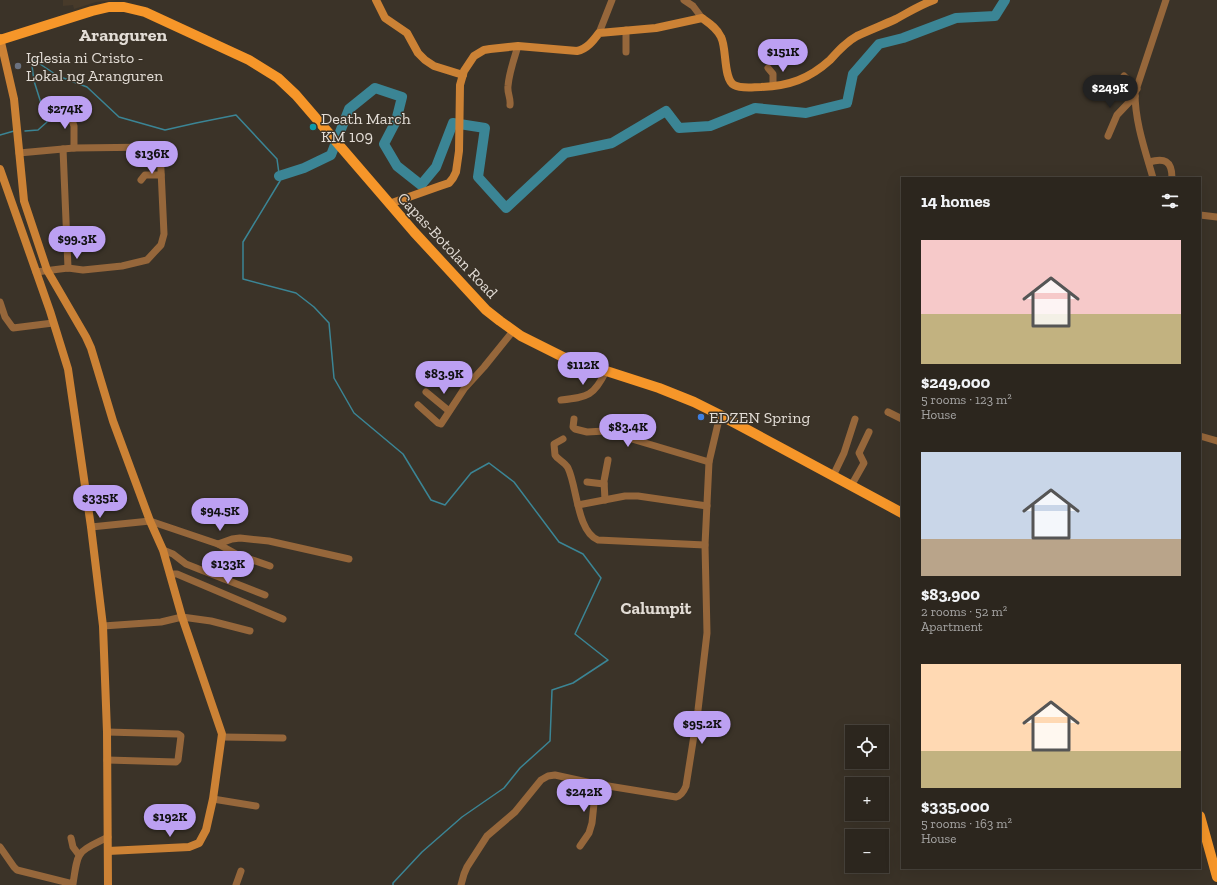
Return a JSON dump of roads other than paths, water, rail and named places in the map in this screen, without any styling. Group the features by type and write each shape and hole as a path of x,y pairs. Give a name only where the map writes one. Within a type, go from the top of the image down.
{"main road":[{"name":"Capas-Botolan Road","path":"0,40 102,8 124,7 141,10 237,54 265,69 287,86 325,127 389,204 486,310 513,331 541,347 563,357 659,388 694,402 901,512"},
{"path":"1201,820 1217,877"}],"street":[{"path":"376,0 385,18 408,33 418,54 434,66 463,75"},
{"path":"389,204 449,183 456,172 458,164 460,128 460,85 468,64 474,56 490,49 518,46 576,52 582,50 599,33 612,0"},
{"path":"684,0 693,6 702,18 719,32 722,39 728,77 731,83 738,86 749,87 773,86 804,79 857,36 895,19 922,4 934,0"},
{"path":"1153,177 1138,124 1136,93 1166,0"},
{"path":"599,33 656,28 702,18"},
{"path":"626,30 626,52"},
{"path":"0,40 14,99 24,201 47,270 91,348 113,421 150,521 163,550 182,617 222,737 213,799 206,830 201,840 189,848 108,851"},
{"path":"510,105 511,100 508,94 508,86 518,46"},
{"path":"768,68 773,74 773,86"},
{"path":"1124,76 1136,93"},
{"path":"1108,136 1117,115 1136,93"},
{"path":"68,109 73,118 74,148"},
{"path":"19,153 74,148 160,149 164,234 161,245 147,260 122,266 83,270 68,268 36,272"},
{"path":"63,149 68,268"},
{"path":"1149,162 1160,159 1167,162 1171,168 1172,177"},
{"path":"0,169 68,369 91,527 103,626 107,732 108,885"},
{"path":"141,180 145,175 161,174"},
{"path":"13,208 26,206"},
{"path":"1201,215 1217,217"},
{"path":"0,302 5,317 13,328 53,323"},
{"path":"418,405 439,424 441,424 464,389 513,331"},
{"path":"560,400 585,396 599,385 606,371"},
{"path":"426,392 449,411"},
{"path":"888,412 901,418"},
{"path":"461,885 467,867 487,836 515,812 541,780 548,776 555,775 596,784 676,797 679,797 684,790 686,786 698,710 707,633 705,545 709,462 720,415"},
{"path":"574,419 574,427 576,430 587,432 605,431 709,462"},
{"path":"833,476 844,453 855,419"},
{"path":"851,486 864,463 859,453 869,432"},
{"path":"1201,436 1217,442"},
{"path":"562,439 554,444 555,455 568,468 585,526 592,537 598,540 705,545"},
{"path":"605,500 604,484 608,460"},
{"path":"587,482 604,484"},
{"path":"578,505 625,496 638,496 707,506"},
{"path":"91,527 150,521 218,544 238,554 270,566"},
{"path":"218,544 240,538 269,541 349,558"},
{"path":"163,550 173,554 186,564 265,595"},
{"path":"170,574 177,574 283,619"},
{"path":"103,626 161,622 182,617 210,621 250,631"},
{"path":"107,732 178,734 180,736 178,760 176,762 107,760"},
{"path":"222,737 283,738"},
{"path":"580,846 591,828 596,784"},
{"path":"213,799 256,806"},
{"path":"0,847 17,870 73,884 76,860 79,855 83,850 108,837"},
{"path":"71,838 72,845 79,855"},
{"path":"236,885 241,871"}],"waterway":[{"path":"279,176 304,168 331,155 349,109 375,88 402,97 396,121 384,144 397,166 421,185 436,167 453,123 485,128 478,177 506,208 565,153 612,143 666,111 679,128 710,126 755,108 806,113 847,103 853,74 879,44 903,38 956,18 995,16 1005,0"},
{"path":"25,131 38,130 47,122 34,81 31,58 58,76 87,87 119,117 165,130 236,115 277,159 280,181 243,242 243,279 296,293 314,307 329,323 334,378 354,413 403,454 431,500 445,505 471,473 489,463 514,482 559,542 583,554 601,578 575,634 608,660 573,683 552,690 550,741 520,768 504,788 462,817 422,852 393,883 393,885"},
{"path":"0,135 14,131"}],"place":[{"name":"Iglesia ni Cristo - Lokal ng Aranguren","path":"18,66"},
{"name":"Death March KM 109","path":"313,127"},
{"name":"EDZEN Spring","path":"701,417"}],"district":[{"name":"Aranguren","path":"123,35"},
{"name":"Calumpit","path":"656,608"}]}
